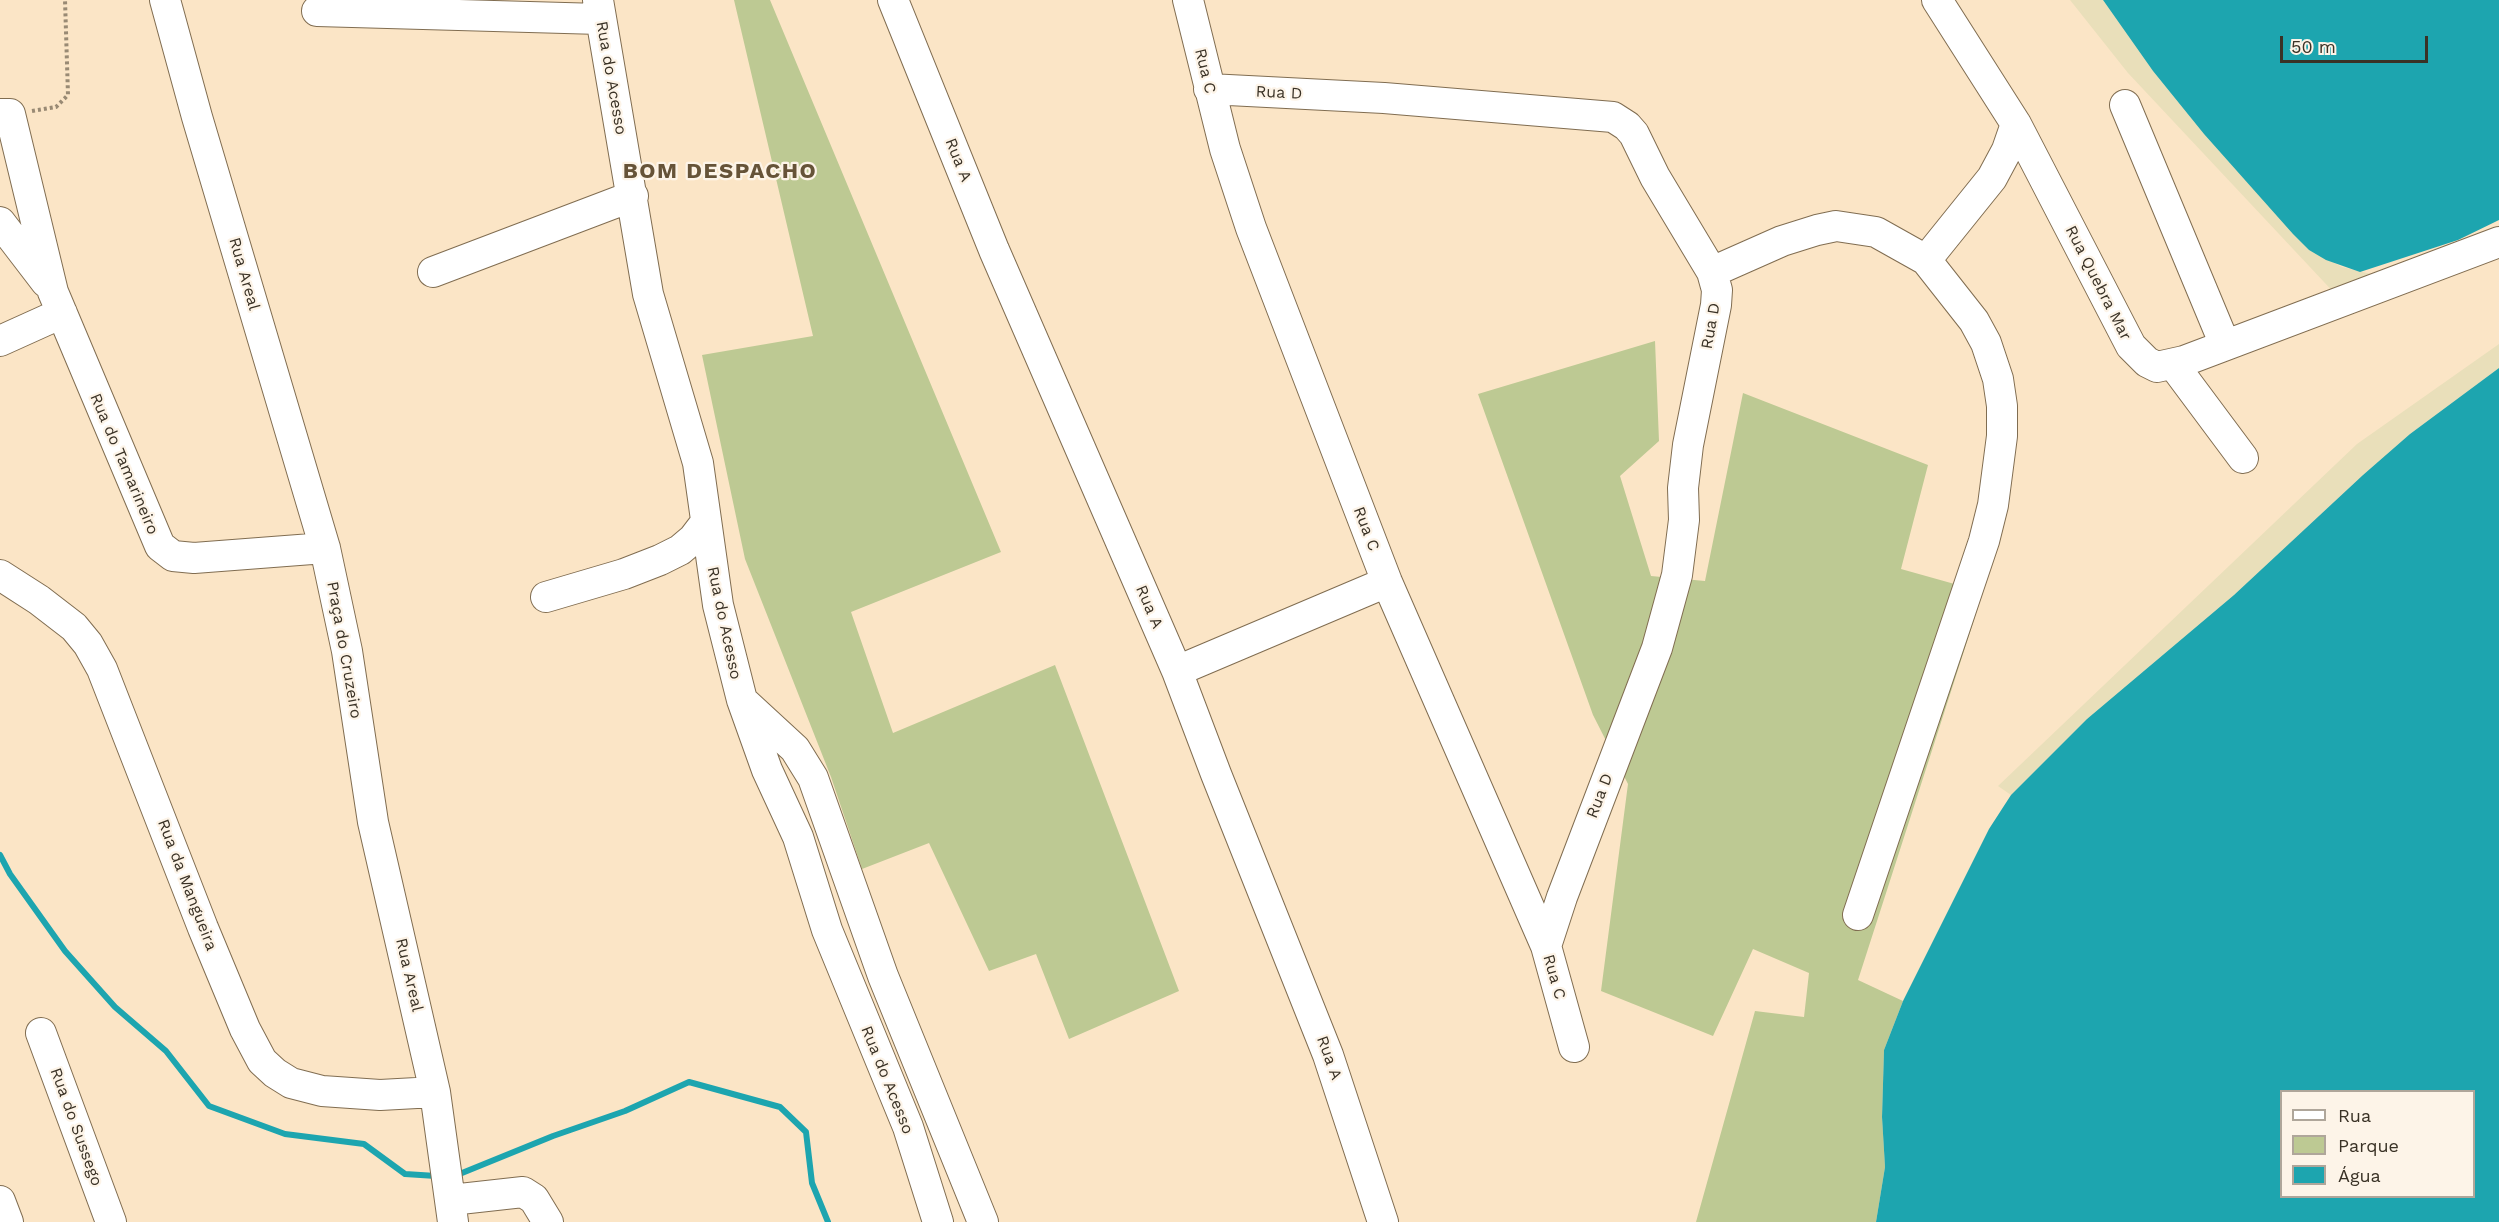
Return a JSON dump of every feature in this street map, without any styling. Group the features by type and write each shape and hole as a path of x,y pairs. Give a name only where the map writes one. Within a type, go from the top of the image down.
{"street":[{"name":"Rua Areal","path":"165,0 197,117 325,548"},
{"name":"Rua A","path":"893,0 994,250 1177,671 1220,785 1329,1055 1383,1222"},
{"name":"Rua C","path":"1188,0 1209,89 1251,228 1387,582 1546,946 1574,1047"},
{"name":"Rua Quebra Mar","path":"1937,0 2016,124 2131,346 2146,362 2157,367 2173,364 2225,345 2499,242"},
{"path":"317,11 599,9"},
{"name":"Rua do Acesso","path":"599,9 633,196 648,294 665,357 693,439 718,605 742,700 767,770 798,837 827,930 908,1127 938,1222"},
{"name":"Rua D","path":"1209,89 1395,99 1613,117 1628,126 1634,134 1655,177 1712,272 1717,290 1716,304 1688,445 1683,488 1684,520 1677,575 1657,648 1562,897 1546,946"},
{"path":"2125,105 2225,345"},
{"name":"Rua do Tamarineiro","path":"5,114 57,302 155,540 165,552 173,556 194,558 325,548"},
{"path":"1926,260 1992,178 2004,157 2016,124"},
{"path":"433,272 633,196"},
{"name":"Rua do Tamarineiro","path":"0,222 57,302"},
{"path":"1712,272 1782,241 1836,226 1875,232 1926,260 1958,299 1986,343 1998,379 2002,406 1999,464 1993,505 1981,551 1858,915"},
{"path":"0,341 57,302"},
{"path":"2173,364 2243,458"},
{"path":"546,597 624,574 660,560 680,550 693,539 706,522"},
{"name":"Praça do Cruzeiro","path":"325,548 347,651 362,752"},
{"name":"Rua da Mangueira","path":"0,575 39,600 74,627 88,644 102,669 240,1019 262,1061 291,1083 322,1091 380,1095 435,1092"},
{"path":"1177,671 1387,582"},
{"path":"742,700 790,743 808,767 892,999 983,1222"},
{"name":"Rua Areal","path":"362,752 373,822 435,1092 452,1211"},
{"path":"860,1012 892,999"},
{"name":"Rua do Sussego","path":"41,1033 111,1222"},
{"path":"452,1211 523,1192 534,1199 548,1222"},
{"path":"0,1201 8,1222"}],"path":[{"path":"5,114 56,107 68,95 65,0"}],"green space":[{"path":"734,0 770,0 1001,552 851,612 893,733 1055,665 1179,991 1069,1039 1036,954 989,971 929,843 862,869 831,777 745,559 702,355 813,336"},
{"path":"1655,341 1659,441 1620,476 1651,576 1705,581 1743,393 1928,465 1901,569 1983,592 1858,980 1903,1001 1884,1050 1882,1117 1885,1167 1876,1222 1696,1222 1755,1011 1804,1017 1809,973 1753,949 1713,1036 1601,991 1628,784 1593,715 1478,394"}],"sand":[{"path":"2070,0 2103,0 2153,71 2204,134 2309,250 2342,267 2392,279 2339,298 2128,73"},
{"path":"2499,344 2499,368 2410,434 2363,475 2234,595 2087,719 2011,795 1998,786 2357,444"}],"water":[{"path":"2103,0 2499,0 2499,220 2458,240 2360,272 2326,260 2309,250 2293,234 2204,134 2153,71"},
{"path":"2499,368 2499,1222 1876,1222 1885,1167 1882,1117 1884,1050 1903,1001 1989,829 2011,795 2087,719 2234,595 2410,434"}],"waterway":[{"path":"0,855 10,874 65,951 115,1007 166,1051 209,1106 285,1134 364,1144 405,1174 436,1176"},
{"path":"462,1173 553,1136 625,1111 689,1082 780,1107 806,1132 812,1183 828,1222"}],"district":[{"name":"BOM DESPACHO","path":"720,172"}]}
